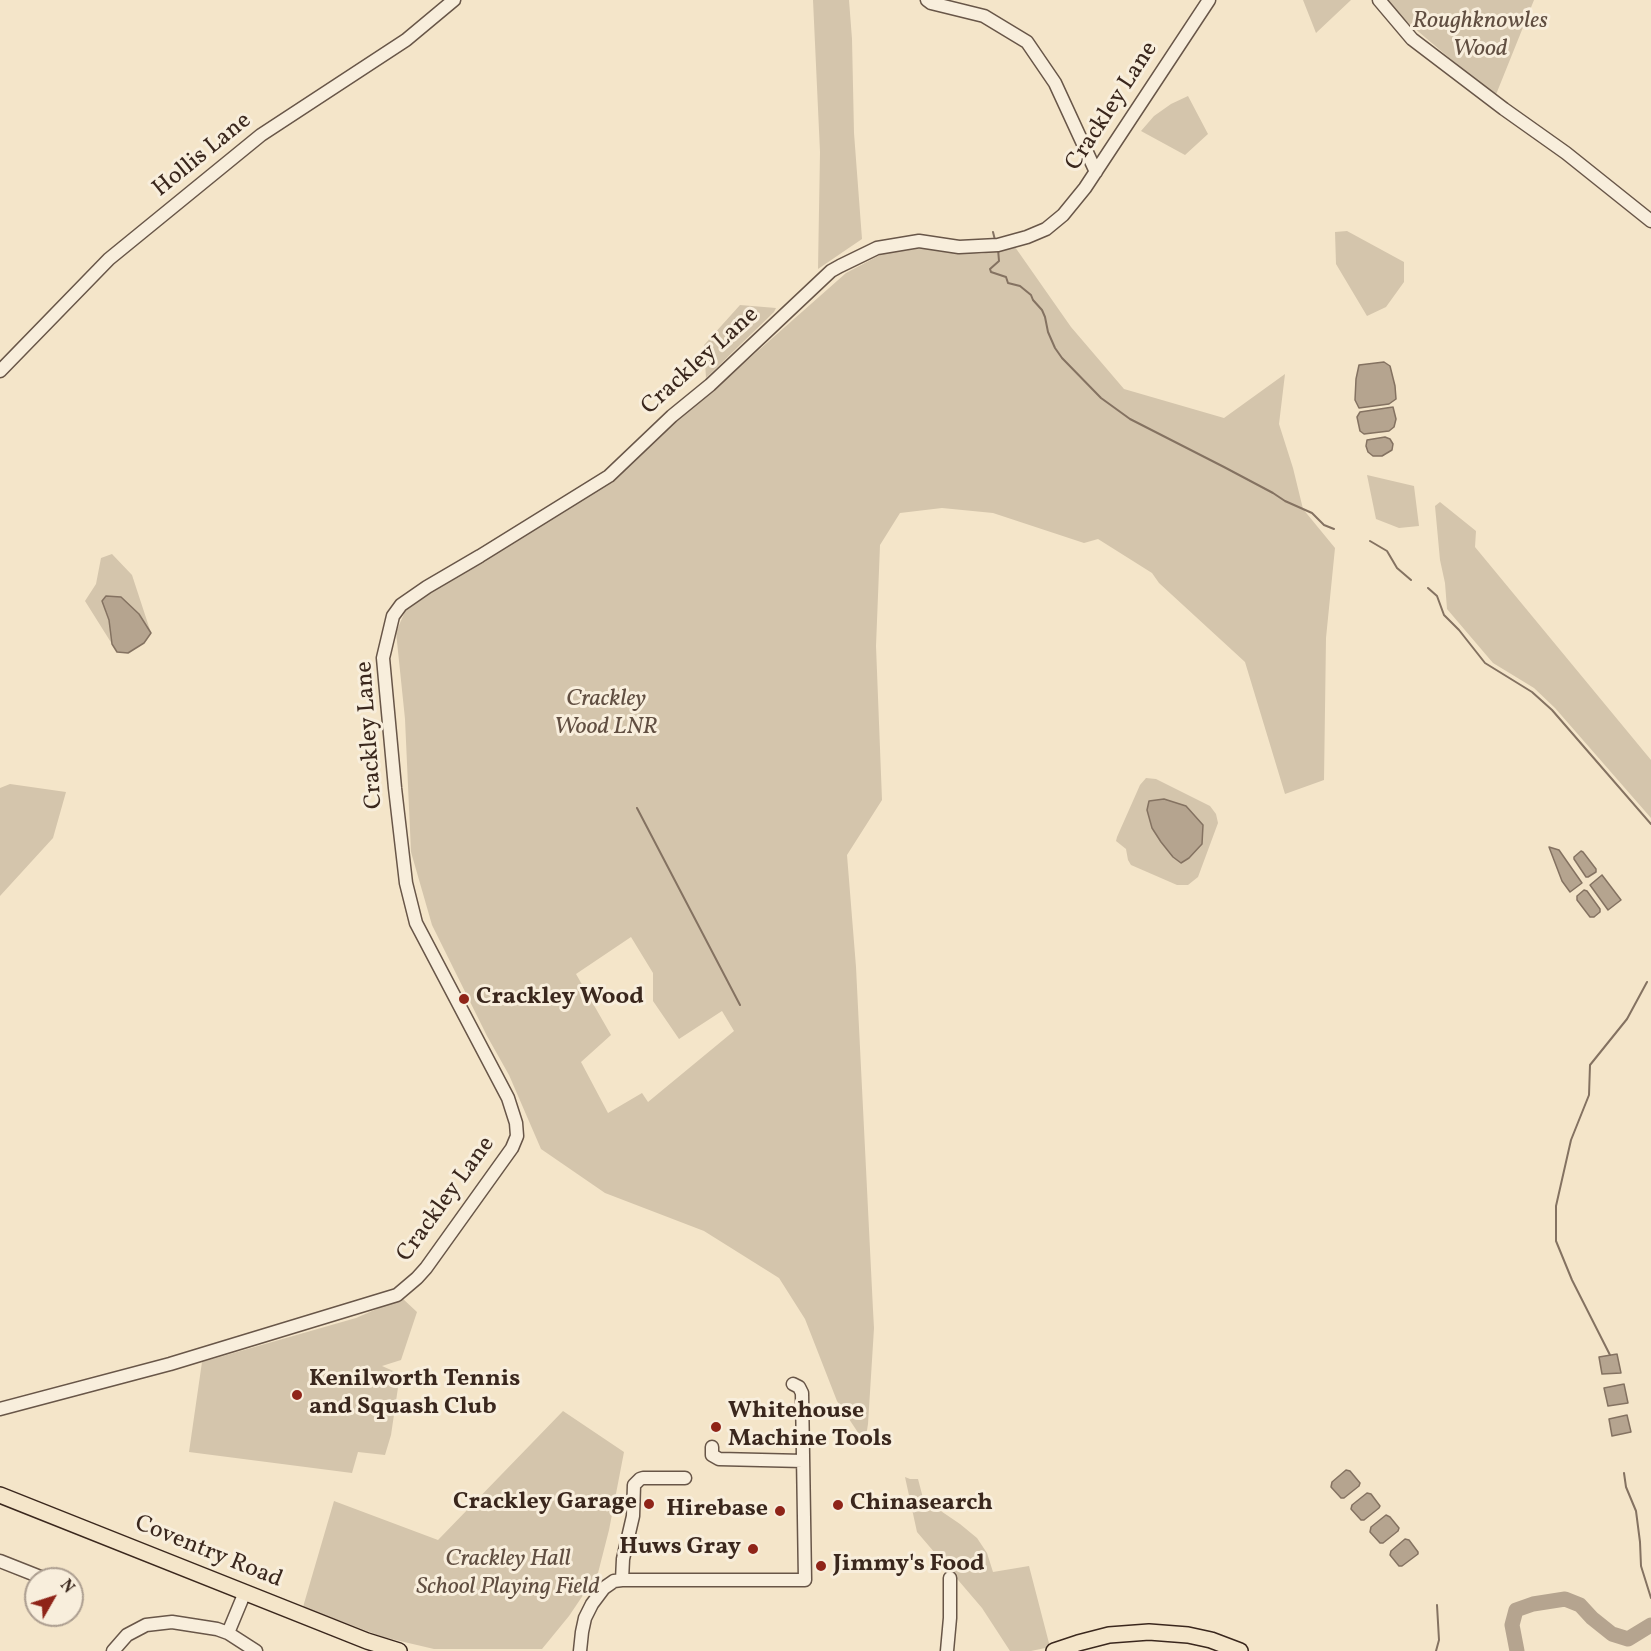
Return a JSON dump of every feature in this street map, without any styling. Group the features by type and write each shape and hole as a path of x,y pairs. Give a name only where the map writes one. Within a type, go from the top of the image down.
{"main road":[{"name":"Coventry Road","path":"0,1496 367,1641 399,1651"},
{"path":"1054,1651 1078,1642 1109,1635 1149,1632 1188,1635 1240,1651"}],"street":[{"name":"Hollis Lane","path":"0,371 109,259 261,135 406,40 454,0"},
{"path":"927,0 984,16 1027,42 1055,83 1096,172"},
{"path":"1379,0 1420,45 1566,153 1651,221"},
{"name":"Crackley Lane","path":"0,1409 170,1364 397,1295 426,1268 512,1148 517,1136 516,1123 508,1098 416,923 406,883 383,658 393,616 400,605 609,476 831,271 877,248 919,241 959,247 998,245 1046,229 1063,215 1085,188 1208,1"},
{"path":"580,1651 583,1625 592,1604 608,1584 622,1580 805,1580 802,1394 799,1387 793,1384"},
{"path":"712,1448 712,1455 718,1459 803,1461"},
{"path":"622,1580 623,1559 633,1516 634,1485 643,1478 685,1478"},
{"path":"0,1561 24,1570"},
{"path":"947,1651 950,1578"},
{"path":"228,1633 244,1592"},
{"path":"112,1651 127,1635 146,1625 172,1622 197,1625 228,1633 256,1651"}],"green space":[{"path":"813,0 849,0 854,133 862,239 818,269 820,152"},
{"path":"1303,0 1351,0 1316,33"},
{"name":"Roughknowles Wood","path":"1388,0 1534,0 1495,97 1399,15"},
{"path":"1188,96 1208,134 1185,155 1141,131 1154,116"},
{"path":"1347,231 1404,262 1404,282 1386,307 1367,316 1336,264 1335,232"},
{"name":"Crackley Wood LNR","path":"1015,247 1071,327 1124,389 1224,418 1285,374 1279,424 1303,509 1335,548 1326,638 1324,780 1285,794 1245,662 1159,583 1152,573 1098,539 1084,543 993,513 942,508 900,513 880,545 876,646 882,800 847,855 856,967 874,1328 865,1443 837,1401 805,1319 779,1278 704,1231 605,1193 541,1149 509,1075 432,925 411,852 405,719 396,632 407,607 617,478 675,421 846,273 882,254 922,248 981,254","holes":["631,937 653,973 653,1001 679,1039 722,1011 734,1031 648,1102 642,1093 608,1113 581,1062 611,1035 576,974"]},
{"path":"740,305 776,308 706,378 704,345"},
{"path":"1367,475 1414,486 1419,526 1399,528 1376,519"},
{"path":"1440,502 1476,531 1475,547 1651,760 1651,818 1555,708 1534,688 1493,663 1447,609 1435,506"},
{"path":"112,554 132,575 151,633 139,614 105,611 109,620 112,644 85,601 96,584 101,558"},
{"path":"1146,778 1156,779 1210,806 1216,814 1218,823 1198,877 1188,885 1177,885 1131,865 1126,849 1116,841 1140,785","holes":["1164,799 1161,842 1152,828 1147,810"]},
{"path":"10,784 66,792 53,838 0,896 0,788"},
{"name":"Kenilworth Tennis and Squash Club","path":"402,1298 417,1312 401,1360 382,1366 400,1374 391,1435 385,1455 358,1452 352,1473 189,1452 202,1362 356,1318"},
{"name":"Crackley Hall School Playing Field","path":"563,1411 624,1452 598,1573 569,1616 542,1649 434,1649 383,1637 303,1607 334,1501 438,1540"},
{"path":"905,1477 918,1479 923,1498 977,1538 987,1553 993,1572 1029,1566 1050,1647 1031,1651 1010,1651 982,1608 917,1532"}],"shaded area":[{"path":"1384,362 1390,366 1396,399 1389,404 1359,408 1355,400 1359,365"},
{"path":"1393,407 1396,419 1394,427 1389,431 1364,434 1360,431 1357,417 1360,412"},
{"path":"1385,437 1393,444 1392,450 1382,456 1373,456 1368,452 1367,440"},
{"path":"106,596 121,597 139,614 151,633 144,643 128,653 117,652 112,644 109,620 102,601"},
{"path":"1164,799 1186,806 1203,825 1202,844 1181,863 1173,857 1152,828 1147,810 1149,801"},
{"path":"1549,847 1559,850 1582,883 1570,892 1562,881"},
{"path":"1581,851 1596,869 1596,872 1588,877 1574,859"},
{"path":"1602,875 1621,900 1608,910 1590,885"},
{"path":"1584,890 1600,909 1594,917 1590,917 1577,900 1577,896"},
{"path":"1617,1354 1621,1373 1602,1374 1599,1357"},
{"path":"1624,1384 1628,1403 1608,1406 1604,1388"},
{"path":"1627,1415 1631,1432 1612,1436 1609,1419"},
{"path":"1346,1470 1350,1471 1360,1483 1344,1498 1341,1498 1331,1487 1332,1482"},
{"path":"1367,1493 1371,1494 1380,1506 1361,1520 1351,1509 1352,1505"},
{"path":"1386,1515 1399,1528 1383,1543 1380,1543 1370,1532 1371,1527"},
{"path":"1405,1539 1409,1540 1418,1554 1399,1566 1390,1555 1391,1551"}],"waterway":[{"path":"993,232 995,240"},
{"path":"998,249 999,261 990,269 991,272 1006,277 1008,283 1020,286 1031,295 1042,310 1055,348 1101,398 1130,419 1312,513 1324,525 1334,529"},
{"path":"1370,541 1387,551 1397,568 1411,580"},
{"path":"1428,588 1437,596 1444,615 1485,663 1532,692 1552,710 1651,824"},
{"path":"637,808 740,1005"},
{"path":"1610,1355 1572,1280 1556,1241 1556,1206 1571,1140 1589,1095 1590,1065 1627,1019 1647,982"},
{"path":"1624,1473 1626,1487 1636,1511 1641,1566 1651,1598"},
{"path":"1517,1651 1512,1625 1516,1610 1533,1604 1565,1599 1580,1605 1612,1634 1628,1639 1651,1625"},
{"path":"1436,1651 1439,1640 1437,1605"}],"place":[{"name":"Crackley Wood","path":"464,999"},
{"name":"Kenilworth Tennis and Squash Club","path":"297,1395"},
{"name":"Whitehouse Machine Tools","path":"716,1427"},
{"name":"Crackley Garage","path":"649,1504"},
{"name":"Chinasearch","path":"838,1505"},
{"name":"Hirebase","path":"780,1511"},
{"name":"Huws Gray","path":"753,1549"},
{"name":"Jimmy's Food","path":"821,1566"}]}
